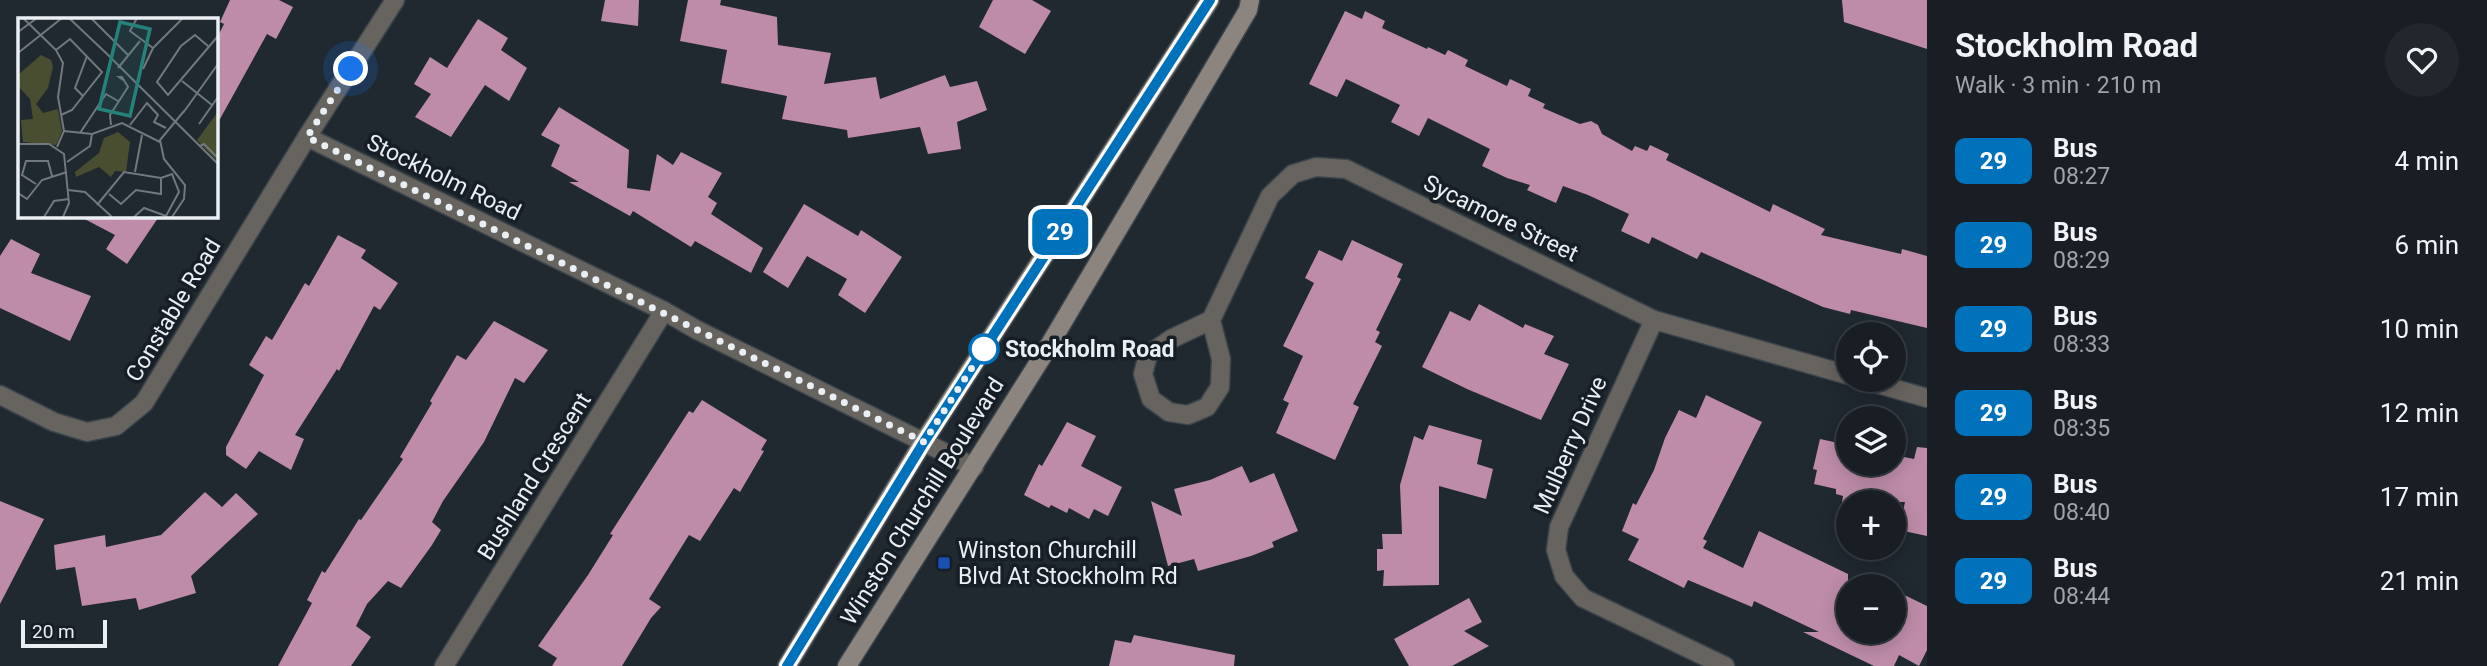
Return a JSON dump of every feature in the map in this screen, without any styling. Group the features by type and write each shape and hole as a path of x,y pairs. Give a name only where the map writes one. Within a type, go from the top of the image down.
{"main road":[{"name":"Winston Churchill Boulevard","path":"787,666 924,442 1210,0"},
{"name":"Winston Churchill Boulevard","path":"847,666 1051,342 1248,10 1250,0"}],"street":[{"name":"Constable Road","path":"0,395 54,422 87,432 116,426 144,403 307,137 395,0"},
{"name":"Stockholm Road","path":"307,137 664,311 697,330 974,467"},
{"name":"Sycamore Street","path":"1211,320 1270,196 1293,174 1316,167 1346,169 1654,320 1836,372"},
{"name":"Bushland Crescent","path":"444,666 664,311"},
{"path":"1211,320 1221,359 1220,387 1207,407 1188,415 1169,412 1151,399 1143,374 1148,355 1171,339 1211,320"},
{"name":"Mulberry Drive","path":"1654,320 1559,527 1556,550 1564,576 1583,598 1725,666"},
{"path":"1906,392 1927,398"}],"building":[{"path":"230,0 279,0 293,7 276,39 267,34 217,124 217,38 224,24 220,22"},
{"path":"605,0 639,0 638,26 601,21"},
{"path":"688,0 721,0 720,5 777,17 778,45 831,53 824,84 876,77 880,99 945,75 950,87 977,81 987,110 957,122 961,149 928,154 920,127 848,138 847,130 782,119 787,96 721,83 727,50 680,41"},
{"path":"993,0 1032,0 1051,11 1025,54 979,27"},
{"path":"1842,0 1927,0 1927,49 1844,22"},
{"path":"1345,11 1362,19 1365,11 1385,21 1382,28 1445,55 1448,50 1468,60 1465,66 1507,86 1510,79 1531,89 1528,96 1545,104 1543,108 1580,124 1591,121 1598,125 1602,134 1632,151 1635,146 1647,151 1650,145 1669,154 1666,160 1770,212 1773,204 1825,229 1821,235 1901,254 1902,249 1927,256 1927,328 1851,310 1850,314 1823,307 1701,252 1697,259 1652,237 1649,244 1621,231 1629,214 1563,186 1556,203 1527,190 1530,185 1482,166 1490,149 1428,118 1419,136 1391,122 1400,105 1346,79 1337,97 1309,84"},
{"path":"478,19 508,38 501,50 527,68 509,101 485,85 451,137 415,117 431,94 414,84 430,57 447,68"},
{"path":"559,107 629,150 627,188 650,191 657,154 673,165 681,152 722,173 708,197 717,203 711,214 763,248 751,273 695,241 691,247 633,211 630,216 569,182 579,182 551,166 560,145 541,135"},
{"path":"804,204 858,236 861,230 902,257 865,313 838,295 847,279 807,256 788,288 763,272"},
{"path":"81,217 159,217 127,264 106,249 115,235"},
{"path":"338,235 366,250 361,258 398,283 380,310 374,306 339,371 337,369 295,435 304,439 291,470 259,451 246,469 226,455 226,447 264,375 249,365 266,336 272,340 305,283 309,286"},
{"path":"11,239 40,254 31,273 91,296 70,341 0,308 0,256"},
{"path":"1352,240 1403,264 1397,277 1401,279 1376,330 1380,332 1375,342 1382,346 1353,404 1359,407 1335,460 1276,433 1289,403 1283,400 1303,356 1283,346 1314,283 1305,278 1319,250 1342,261"},
{"path":"1479,304 1523,328 1525,324 1554,336 1544,354 1569,364 1541,420 1422,367 1450,311 1470,321"},
{"path":"494,321 548,350 524,383 515,378 484,442 443,501 432,522 441,530 432,545 401,588 388,581 367,604 356,626 371,637 351,666 278,666 312,603 307,600 322,571 325,573 359,519 361,520 403,459 400,457 457,355 466,360"},
{"path":"1706,395 1762,422 1703,539 1707,541 1703,548 1743,568 1759,531 1848,574 1836,574 1836,644 1906,644 1906,596 1927,606 1927,650 1919,666 1899,655 1894,666 1874,666 1803,632 1819,632 1754,601 1752,607 1688,580 1684,588 1628,560 1639,539 1622,531 1633,503 1636,505 1654,470 1665,438 1679,410 1696,418"},
{"path":"702,400 767,440 761,450 764,451 740,492 734,488 700,541 689,535 649,599 661,607 651,618 622,666 552,666 557,658 538,646 588,575 613,535 610,534 689,411 693,413"},
{"path":"1067,422 1096,436 1081,466 1122,487 1108,516 1094,509 1089,519 1069,508 1067,513 1051,505 1049,508 1024,495 1039,464 1042,466"},
{"path":"1429,425 1482,440 1477,464 1493,469 1486,499 1439,486 1439,585 1383,586 1384,570 1377,571 1377,549 1383,549 1382,534 1402,534 1400,485 1414,436 1423,440"},
{"path":"1820,439 1836,442 1836,476 1906,476 1906,457 1914,459 1917,447 1927,448 1927,536 1906,532 1906,490 1836,490 1814,484 1817,470 1813,469"},
{"path":"1242,466 1250,483 1274,473 1298,531 1272,542 1274,547 1198,571 1194,559 1168,566 1151,501 1182,516 1174,489 1210,480"},
{"path":"205,492 222,507 236,493 258,514 191,576 196,593 139,610 136,598 82,606 75,567 56,570 54,545 105,535 106,547 161,535"},
{"path":"0,501 44,519 0,604"},
{"path":"1469,598 1482,622 1464,631 1489,646 1452,666 1409,666 1394,639"},
{"path":"1134,635 1235,655 1234,666 1109,666 1115,640 1131,643"}],"bus line":[{"name":"29","path":"787,666 924,442 1210,0"}],"place":[{"name":"Stockholm Road","path":"984,349"},
{"name":"Winston Churchill Blvd At Stockholm Rd","path":"944,563"}],"route":[{"path":"351,69 307,137 664,311 697,330 924,442 984,349"}]}
